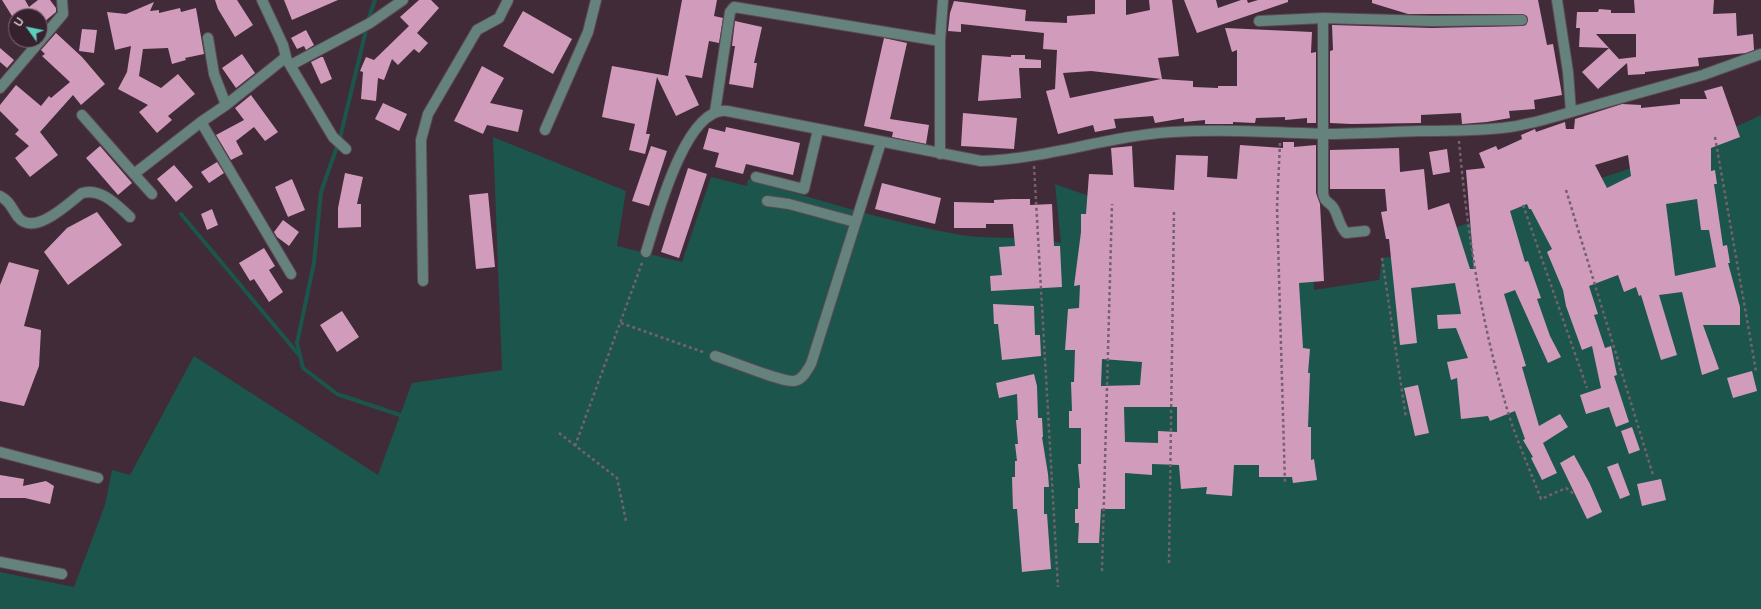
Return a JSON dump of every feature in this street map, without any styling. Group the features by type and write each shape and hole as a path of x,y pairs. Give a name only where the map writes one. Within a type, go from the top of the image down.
{"street":[{"path":"0,88 63,14 62,0"},
{"path":"262,0 283,45 288,61 341,145"},
{"path":"134,174 201,122 288,61 370,23 403,0"},
{"path":"423,280 421,140 424,126 428,114 477,30 499,18 508,0"},
{"path":"545,130 588,32 596,0"},
{"path":"940,154 940,41 943,0"},
{"path":"1557,0 1568,72 1571,112"},
{"path":"715,112 730,12 734,7 940,41"},
{"path":"1324,18 1324,199 1326,203 1333,207 1340,225 1346,233 1365,231"},
{"path":"1259,21 1324,18 1432,21 1522,20"},
{"path":"208,38 214,74 226,105"},
{"path":"646,252 676,163 685,144 695,130 715,112 727,111 981,161 1006,160 1033,157 1116,139 1170,132 1280,132 1324,134 1510,127 1540,121 1703,75 1761,54"},
{"path":"82,115 152,194"},
{"path":"201,122 291,274"},
{"path":"756,177 804,189 818,130"},
{"path":"715,356 780,378 794,381 803,376 811,364 881,142"},
{"path":"0,196 8,201 22,221 33,225 43,222 82,193 88,192 107,198 130,217"},
{"path":"767,201 788,204 855,222"},
{"path":"0,452 98,478"},
{"path":"0,562 62,574"}],"path":[{"path":"1458,130 1467,224 1487,334 1505,404 1541,499 1566,488 1574,494"},
{"path":"1280,132 1277,207 1284,484"},
{"path":"1715,137 1756,371"},
{"path":"1033,157 1039,238 1058,587"},
{"path":"1566,190 1652,475"},
{"path":"1102,571 1112,204"},
{"path":"1523,205 1587,388"},
{"path":"1169,563 1174,210"},
{"path":"575,446 646,252"},
{"path":"1382,258 1406,418"},
{"path":"621,323 715,356"},
{"path":"558,433 617,478 626,521"}],"shaded area":[{"path":"1761,115 1761,609 0,609 0,572 74,587 105,505 112,470 130,475 194,356 378,475 412,383 502,370 493,137 626,191 617,246 682,262 711,177 747,186 748,179 827,203 934,230 961,235 1036,239 1061,243 1055,184 1112,204 1312,202 1314,290 1379,280 1382,258 1449,250 1451,229 1693,147"}],"building":[{"path":"2,0 25,0 29,7 38,0 50,0 56,8 56,12 48,19 48,8 8,8 8,10"},
{"path":"215,0 237,0 253,25 235,37 218,9"},
{"path":"284,0 338,0 292,20"},
{"path":"419,0 431,0 439,8 417,33 428,43 419,53 414,49 398,65 392,59 384,80 378,78 376,101 361,99 363,72 360,71 366,57 374,60 409,26 400,17"},
{"path":"682,0 717,0 714,16 723,18 719,43 709,41 702,78 685,75 699,105 676,116 657,77 646,134 650,134 645,154 629,150 635,124 602,117 612,66 668,76"},
{"path":"1095,0 1126,0 1126,15 1150,10 1149,0 1172,0 1179,56 1158,58 1162,79 1091,71 1063,73 1070,98 1161,79 1193,81 1193,87 1218,88 1218,86 1237,86 1237,50 1232,52 1225,28 1312,32 1311,53 1316,52 1316,123 1307,123 1307,118 1285,120 1285,117 1256,118 1255,123 1233,122 1233,124 1205,124 1205,120 1184,122 1184,118 1155,123 1153,116 1114,119 1116,128 1095,132 1093,125 1058,134 1046,91 1055,89 1057,50 1043,49 1044,33 961,24 961,32 948,31 950,13 954,1 1026,10 1025,21 1067,23 1067,16 1095,14"},
{"path":"1184,0 1216,0 1218,8 1241,0 1247,0 1248,3 1258,0 1288,0 1288,2 1197,33"},
{"path":"1372,0 1538,0 1547,45 1553,44 1562,95 1534,100 1535,109 1509,111 1510,118 1487,122 1462,124 1461,113 1421,115 1421,123 1330,123 1330,51 1333,50 1332,25 1432,28 1522,26 1526,25 1528,20 1527,16 1522,14 1408,14 1372,3"},
{"path":"1634,0 1714,0 1713,14 1736,13 1737,36 1753,34 1754,50 1746,53 1698,58 1699,66 1645,72 1645,74 1628,75 1627,63 1598,89 1582,72 1609,48 1579,47 1580,28 1576,28 1577,12 1598,12 1599,9 1611,10 1611,13 1635,13","holes":["1596,34 1636,34 1636,57 1619,59"]},
{"path":"154,2 150,11 159,10 159,13 180,8 181,12 196,8 204,54 185,58 186,60 172,64 168,48 143,49 139,76 161,88 178,74 195,94 168,116 172,120 157,133 139,112 148,105 118,89 127,72 131,46 115,50 107,12 126,14"},
{"path":"523,11 572,39 553,74 503,46"},
{"path":"735,21 762,27 754,63 757,63 753,88 729,84 735,46 732,46"},
{"path":"82,29 97,30 94,53 79,51"},
{"path":"306,30 314,45 306,50 304,46 297,49 291,38"},
{"path":"56,33 82,57 105,84 81,105 73,95 40,132 58,155 30,177 15,158 29,146 15,134 19,130 0,111 0,105 16,85 41,106 49,96 51,98 70,82 42,56 45,54 41,50 43,48 48,48 48,42"},
{"path":"884,38 907,43 890,119 929,125 926,144 892,137 893,132 864,126"},
{"path":"0,48 14,60 7,68 0,62"},
{"path":"242,54 255,73 236,88 222,68"},
{"path":"982,55 1011,57 1011,55 1025,55 1025,59 1041,60 1041,68 1019,68 1021,98 978,101"},
{"path":"323,57 332,79 321,84 311,62"},
{"path":"482,66 504,78 490,103 523,110 518,132 487,125 483,134 454,121"},
{"path":"1722,86 1740,137 1711,148 1711,171 1715,170 1717,184 1714,184 1723,246 1727,245 1730,263 1728,263 1740,307 1740,325 1703,325 1719,369 1702,375 1682,292 1659,295 1677,355 1661,360 1641,295 1639,296 1636,287 1624,292 1618,275 1589,286 1598,314 1594,315 1605,348 1611,346 1617,375 1614,376 1629,422 1616,427 1609,407 1586,414 1580,395 1601,388 1592,346 1582,350 1566,306 1563,290 1547,252 1552,249 1531,209 1529,209 1527,204 1510,211 1525,262 1528,261 1541,298 1537,299 1550,336 1561,357 1548,363 1515,290 1504,294 1526,366 1522,367 1539,426 1560,414 1568,427 1543,443 1557,473 1542,480 1531,458 1533,457 1523,440 1525,439 1515,411 1490,421 1488,416 1461,419 1457,378 1451,380 1447,362 1468,358 1456,328 1438,329 1437,315 1461,314 1455,283 1411,288 1417,343 1400,345 1389,239 1386,239 1381,212 1387,211 1385,189 1330,189 1330,150 1399,148 1400,172 1424,169 1428,210 1449,203 1470,269 1474,269 1466,170 1485,168 1479,153 1496,146 1498,150 1522,139 1521,135 1535,129 1536,132 1565,122 1566,129 1574,129 1575,119 1622,104 1641,105 1641,108 1680,104 1680,99 1707,99 1704,91","holes":["1628,155 1631,176 1607,188 1595,165","1697,199 1701,230 1709,230 1716,267 1675,276 1666,204"]},
{"path":"251,95 278,132 265,141 254,127 236,141 243,154 231,160 216,135 244,120 235,108"},
{"path":"383,103 407,114 399,131 375,119"},
{"path":"963,113 1017,118 1014,149 961,146"},
{"path":"726,127 800,143 793,175 746,164 743,174 715,167 719,153 703,149 709,128 725,132"},
{"path":"1283,142 1294,142 1294,147 1316,145 1316,193 1320,204 1324,281 1299,283 1303,348 1310,349 1308,373 1310,373 1308,427 1311,427 1311,460 1314,459 1317,480 1293,483 1292,477 1259,477 1259,465 1234,465 1232,496 1206,494 1207,487 1181,489 1179,465 1152,464 1152,475 1125,473 1125,509 1101,509 1099,543 1078,543 1079,523 1075,523 1075,509 1078,509 1078,488 1080,488 1078,464 1081,464 1081,428 1069,428 1069,411 1072,411 1071,382 1074,382 1075,350 1065,350 1068,309 1079,308 1080,285 1074,286 1081,232 1081,214 1086,214 1089,174 1113,175 1111,148 1132,146 1134,187 1174,190 1176,155 1208,156 1207,177 1237,179 1240,145 1283,148","holes":["1102,359 1142,362 1140,385 1101,386","1124,407 1177,407 1177,432 1158,431 1158,443 1125,442"]},
{"path":"100,146 132,183 118,195 86,158"},
{"path":"651,146 667,151 649,206 632,201"},
{"path":"1447,149 1450,172 1433,175 1429,152"},
{"path":"217,162 224,173 209,183 201,172"},
{"path":"174,165 193,187 176,202 157,179"},
{"path":"688,168 707,174 679,258 661,252"},
{"path":"345,173 363,177 357,204 361,204 361,227 338,228 338,208"},
{"path":"292,179 305,210 288,217 275,187"},
{"path":"882,183 941,198 935,224 875,209"},
{"path":"488,193 495,267 476,269 469,195"},
{"path":"1030,199 1030,205 1052,204 1054,246 1060,246 1062,287 991,291 990,276 1002,275 999,247 1015,246 1013,224 986,224 986,228 954,228 954,202 994,203 994,200"},
{"path":"212,209 218,225 207,230 201,214"},
{"path":"97,212 122,245 68,285 44,252 67,228"},
{"path":"283,220 299,232 289,246 277,237 274,232"},
{"path":"264,248 275,266 269,270 283,292 269,302 254,279 250,281 239,263"},
{"path":"9,262 39,270 24,326 41,330 39,366 24,406 0,401 0,285"},
{"path":"993,304 1034,306 1035,335 1040,335 1041,356 1002,360 998,324 994,324"},
{"path":"342,311 359,337 337,352 320,325"},
{"path":"1752,371 1757,391 1733,398 1727,378"},
{"path":"1034,374 1037,386 1038,418 1042,418 1042,437 1048,474 1049,487 1044,487 1044,514 1047,514 1051,569 1022,572 1017,509 1013,509 1012,477 1015,477 1015,461 1017,461 1015,444 1018,444 1016,420 1018,420 1017,394 999,398 996,383"},
{"path":"1418,385 1429,433 1415,436 1404,388"},
{"path":"1632,427 1640,450 1629,454 1621,431"},
{"path":"1574,455 1590,484 1602,512 1587,519 1560,463"},
{"path":"1618,463 1630,495 1620,499 1607,467"},
{"path":"0,475 24,479 23,486 46,481 54,486 50,504 25,498 0,498"},
{"path":"1661,479 1666,500 1642,506 1637,484"}],"waterway":[{"path":"368,20 375,0"},
{"path":"366,30 340,138 321,192 314,263 297,343 303,368 337,394 400,415"},
{"path":"181,214 299,355"}]}
